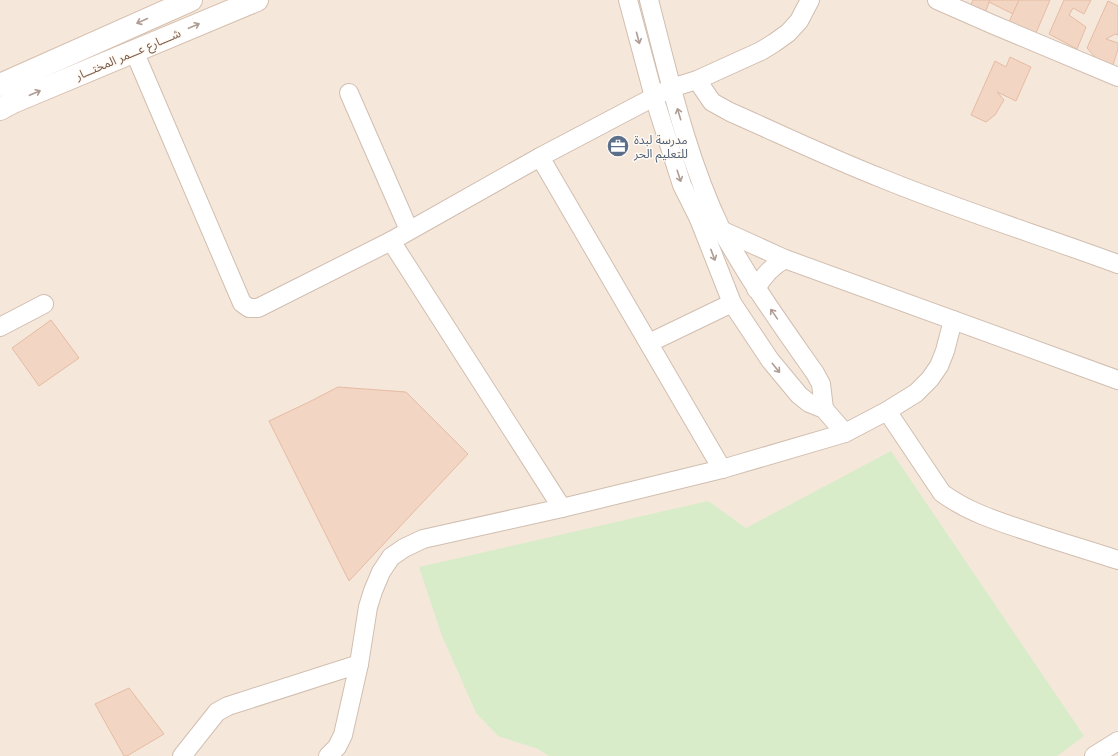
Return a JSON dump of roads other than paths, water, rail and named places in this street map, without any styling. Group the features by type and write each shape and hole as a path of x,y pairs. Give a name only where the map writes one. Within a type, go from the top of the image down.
{"street":[{"name":"شــــارع عـــمر المختـــار","path":"0,85 191,0"},
{"name":"شــــارع عـــمر المختـــار","path":"0,109 13,102 257,0"},
{"path":"628,0 654,97 682,185 699,219 732,303 770,360 799,395 809,403 824,409 845,433"},
{"path":"649,0 671,88 693,161 706,196 721,230 756,289 815,373 821,384 824,409"},
{"path":"134,51 242,303 249,308 258,308 391,241 540,157 671,88 697,80 774,44 788,33 799,21 810,0"},
{"path":"937,0 1118,78"},
{"path":"697,80 712,102 730,112 873,175 1118,264"},
{"path":"349,93 409,230"},
{"path":"540,157 722,469"},
{"path":"699,219 715,228 785,259 1118,380"},
{"path":"391,241 562,508"},
{"path":"756,289 768,272 776,264 785,259"},
{"path":"649,343 732,303"},
{"path":"0,327 44,304"},
{"path":"335,753 343,735 359,664 368,607 381,572 391,557 404,548 423,539 562,508 722,469 845,433 887,411 916,393 930,379 939,366 945,351 953,320"},
{"path":"887,411 942,493 951,499 977,513 1118,560"},
{"path":"182,756 217,712 228,706 359,664"},
{"path":"1094,756 1118,741"}],"place":[{"name":"مدرسة لبدة للتعليم الحر","path":"618,146"}]}
